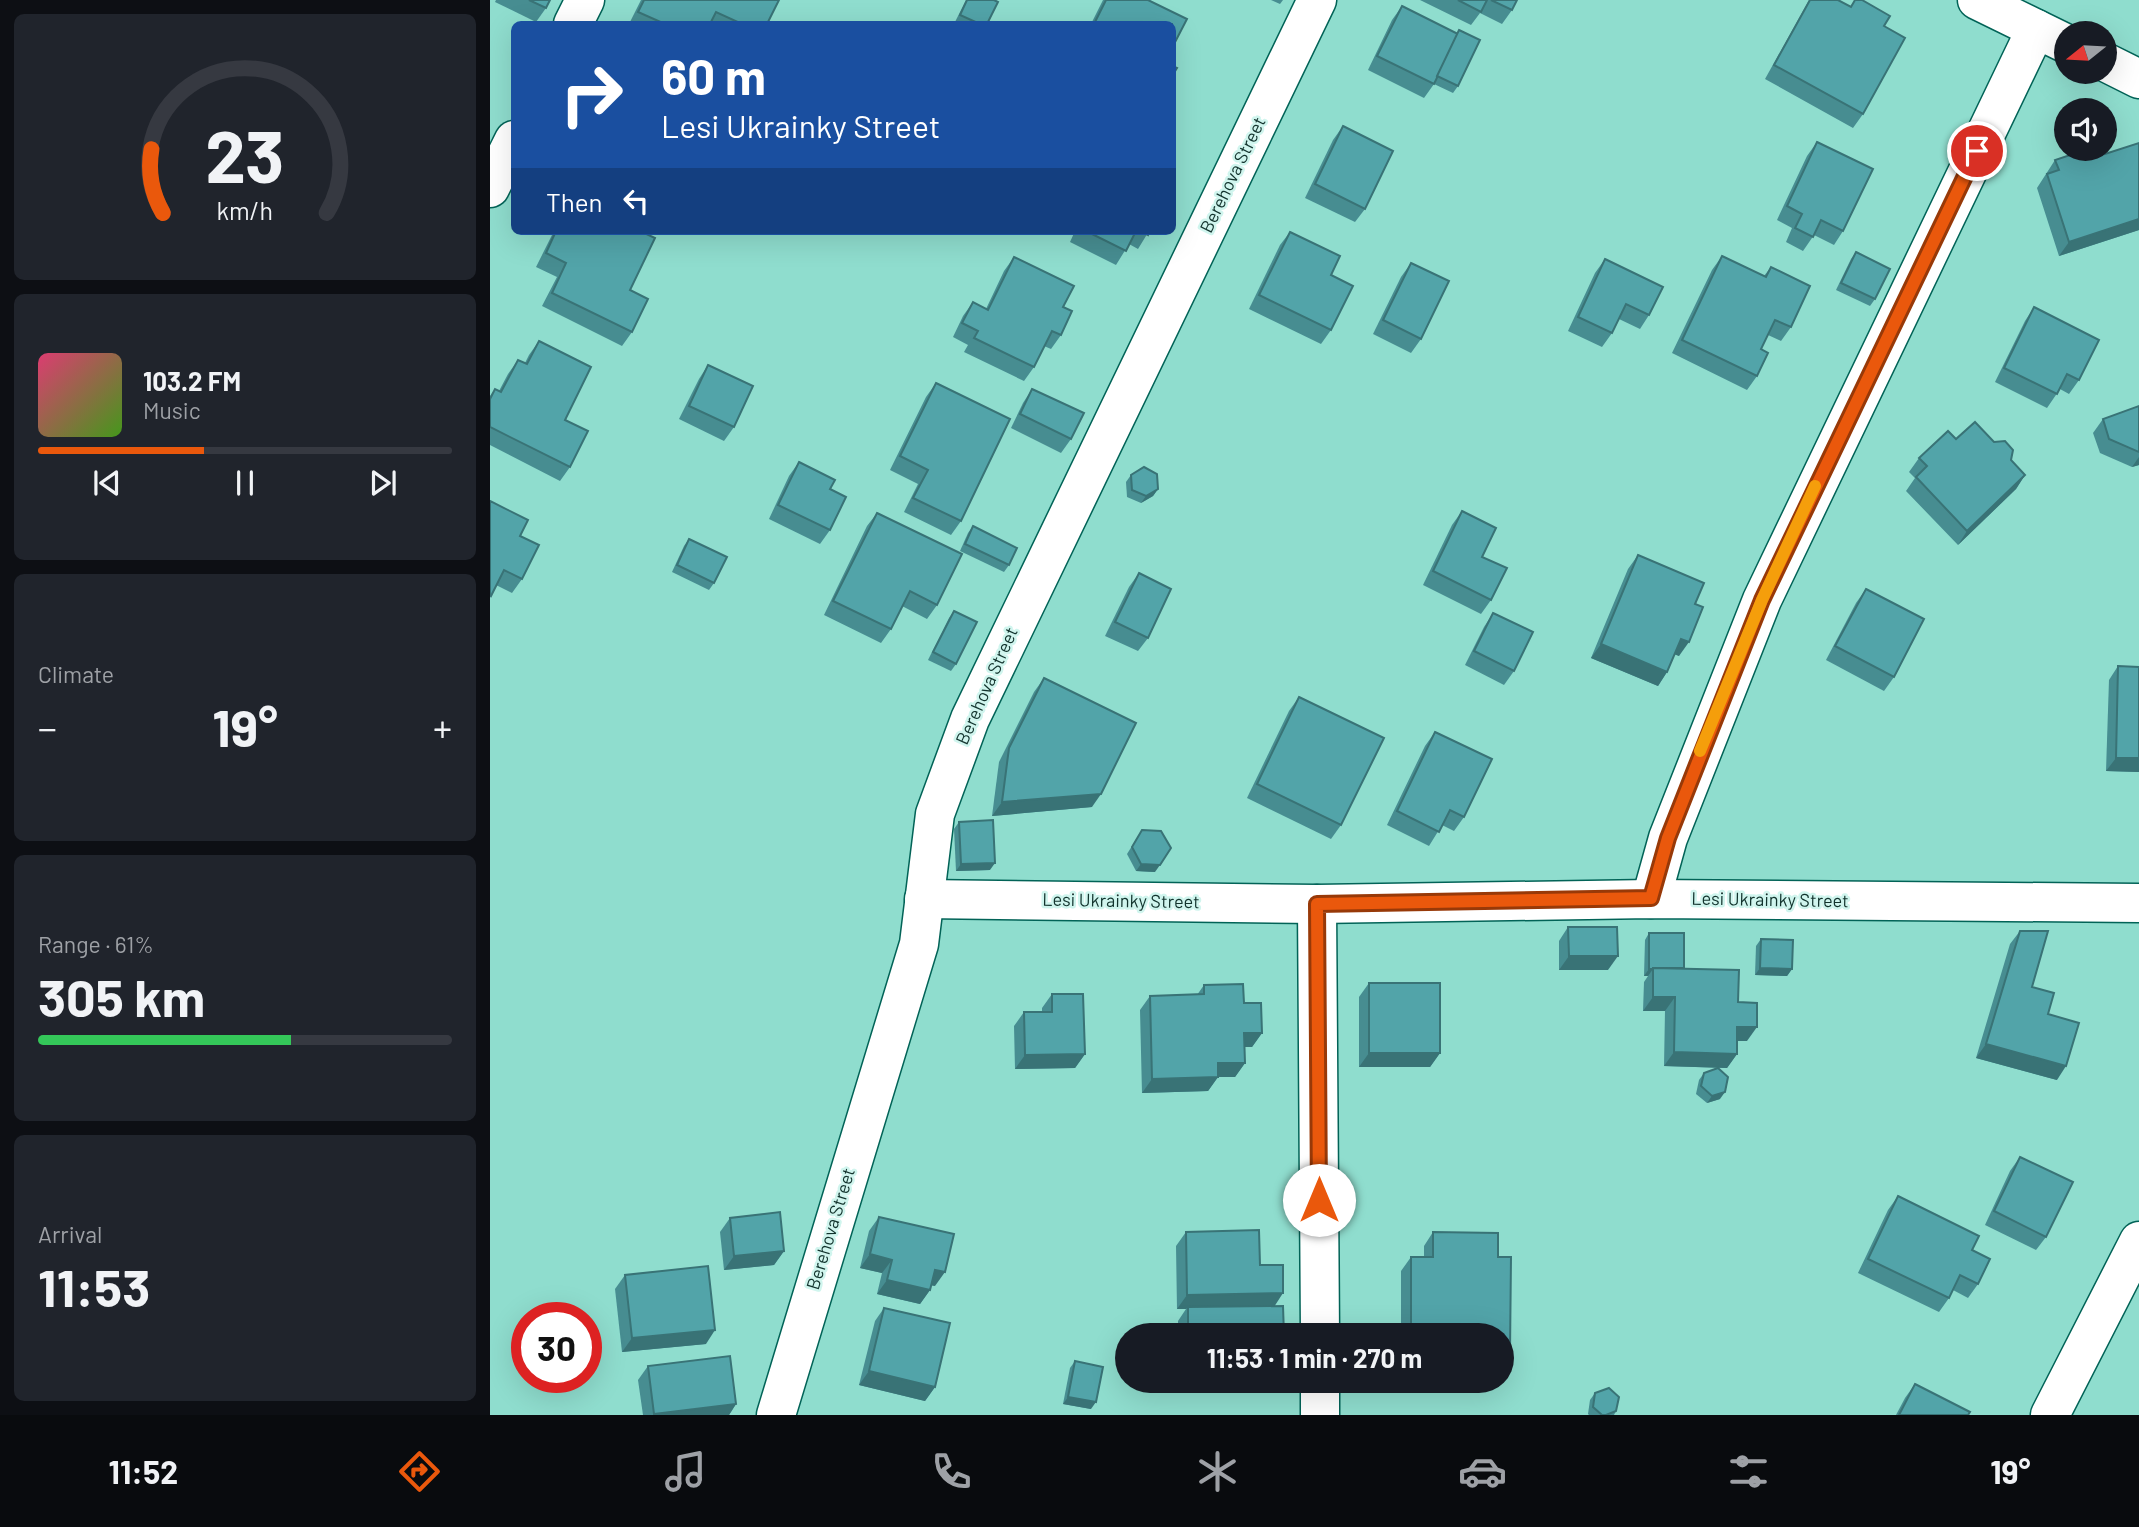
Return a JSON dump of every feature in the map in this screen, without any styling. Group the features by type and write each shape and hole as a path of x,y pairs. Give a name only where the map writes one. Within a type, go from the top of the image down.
{"street":[{"path":"574,21 585,0"},
{"name":"Berehova Street","path":"776,1415 919,944 935,814 970,719 1317,0"},
{"path":"1651,898 1668,838 1762,600 2051,36 1977,0"},
{"path":"2118,68 2139,79"},
{"path":"490,188 511,146"},
{"name":"Lesi Ukrainky Street","path":"924,899 1317,904 1651,898 2139,903"},
{"path":"1317,904 1320,1323"},
{"path":"2050,1415 2139,1241"},
{"path":"1320,1393 1320,1415"}],"building":[{"path":"529,0 550,0 546,8"},
{"path":"644,0 779,0 768,21 736,21 716,12 712,21 658,21 638,12"},
{"path":"967,0 998,2 988,21 973,21 960,15"},
{"path":"1106,0 1148,0 1187,19 1176,40 1176,21 1096,21"},
{"path":"1458,0 1487,0 1481,12"},
{"path":"1491,0 1517,0 1512,10"},
{"path":"1810,0 1838,0 1851,7 1855,0 1862,0 1890,16 1884,26 1905,38 1863,114 1774,65"},
{"path":"1402,6 1458,34 1434,84 1377,56"},
{"path":"1459,30 1480,40 1458,86 1437,76"},
{"path":"1343,126 1393,151 1365,209 1315,184"},
{"path":"1817,142 1873,169 1843,231 1821,220 1813,237 1795,228 1802,214 1787,206"},
{"path":"2139,143 2139,219 2069,242 2047,174 2059,170 2055,161 2117,161 2117,150"},
{"path":"1290,232 1340,256 1331,275 1353,286 1331,330 1259,295"},
{"path":"554,235 649,235 655,238 630,290 648,299 632,332 552,293 566,263 546,253"},
{"path":"1094,235 1134,235 1126,251"},
{"path":"1856,252 1890,269 1875,299 1841,283"},
{"path":"1722,256 1766,277 1771,267 1810,286 1791,327 1775,320 1761,349 1768,353 1757,376 1682,340"},
{"path":"1014,257 1074,286 1063,307 1072,311 1061,335 1052,331 1034,367 974,338 978,331 962,323 973,302 988,310"},
{"path":"1605,259 1663,287 1649,315 1626,304 1612,333 1578,317"},
{"path":"1411,263 1449,281 1421,339 1383,320"},
{"path":"2034,307 2099,340 2079,380 2067,374 2057,394 2004,368"},
{"path":"539,341 591,367 565,420 588,431 570,467 490,427 490,399 495,389 501,392 518,360 527,364"},
{"path":"708,365 753,386 734,427 689,406"},
{"path":"936,383 1010,419 961,521 913,498 928,470 900,456"},
{"path":"1032,389 1084,413 1071,439 1020,414"},
{"path":"2139,406 2139,452 2109,439 2103,419"},
{"path":"1975,422 1994,442 2005,441 2013,450 2011,460 2025,475 1967,531 1916,477 1927,466 1919,458 1948,431 1956,439"},
{"path":"799,462 835,480 830,489 846,497 830,530 778,505"},
{"path":"1144,467 1157,474 1158,489 1146,496 1132,490 1131,475"},
{"path":"490,501 528,520 520,536 539,545 522,579 504,570 491,596 490,595"},
{"path":"1462,511 1496,528 1482,557 1507,568 1491,600 1433,571"},
{"path":"877,513 962,554 937,605 910,591 891,629 833,601"},
{"path":"973,526 1017,548 1009,565 965,544"},
{"path":"689,539 727,557 714,583 677,565"},
{"path":"1638,555 1704,583 1695,604 1703,607 1689,642 1681,639 1667,672 1601,644"},
{"path":"1139,573 1171,589 1148,638 1115,622"},
{"path":"1866,589 1924,619 1894,677 1835,646"},
{"path":"954,611 977,622 956,664 933,652"},
{"path":"1493,613 1533,632 1514,671 1474,651"},
{"path":"2118,666 2139,667 2139,758 2116,758"},
{"path":"1044,678 1136,723 1101,794 1002,802 1009,748"},
{"path":"1299,697 1384,738 1341,825 1257,784"},
{"path":"1435,732 1492,759 1464,817 1450,810 1439,832 1397,811"},
{"path":"993,820 995,863 961,864 959,822"},
{"path":"1142,830 1161,831 1171,848 1160,865 1141,864 1132,847"},
{"path":"1568,927 1617,927 1618,956 1569,956"},
{"path":"2020,931 2048,931 2032,987 2054,993 2048,1014 2079,1023 2066,1066 1986,1044"},
{"path":"1649,933 1684,933 1684,968 1649,969"},
{"path":"1761,939 1793,940 1792,969 1760,968"},
{"path":"1653,968 1739,970 1738,1002 1757,1003 1757,1027 1737,1027 1737,1054 1674,1052 1675,997 1653,997"},
{"path":"1369,983 1440,983 1440,1053 1369,1053"},
{"path":"1243,984 1244,1003 1261,1003 1262,1033 1244,1033 1245,1063 1218,1063 1218,1077 1152,1079 1150,996 1204,994 1204,985"},
{"path":"1052,994 1083,994 1085,1054 1025,1055 1024,1012 1052,1012"},
{"path":"1718,1068 1728,1077 1725,1092 1712,1096 1701,1086 1704,1073"},
{"path":"2020,1157 2073,1182 2046,1237 1994,1211"},
{"path":"1898,1196 1979,1236 1972,1250 1990,1259 1978,1284 1960,1275 1949,1298 1868,1259"},
{"path":"780,1212 784,1251 734,1256 730,1218"},
{"path":"879,1217 954,1234 945,1272 935,1270 930,1290 887,1280 892,1260 870,1254"},
{"path":"1259,1230 1260,1265 1283,1265 1283,1293 1187,1295 1186,1232"},
{"path":"1433,1232 1498,1233 1498,1257 1511,1257 1510,1323 1411,1323 1411,1257 1433,1257"},
{"path":"708,1266 715,1330 632,1338 625,1275"},
{"path":"1283,1306 1284,1323 1188,1323 1188,1307"},
{"path":"884,1308 950,1323 935,1387 869,1371"},
{"path":"730,1356 736,1404 654,1414 648,1366"},
{"path":"1075,1361 1103,1367 1096,1402 1068,1397"},
{"path":"1915,1384 1970,1412 1968,1415 1899,1415"},
{"path":"1609,1388 1619,1397 1616,1411 1602,1415 1593,1407 1595,1393"}],"slow traffic":[{"path":"1700,751 1762,600 1815,486"}],"route":[{"path":"1319,1200 1317,904 1651,898 1668,838 1698,756 1762,600 1977,151"}]}
